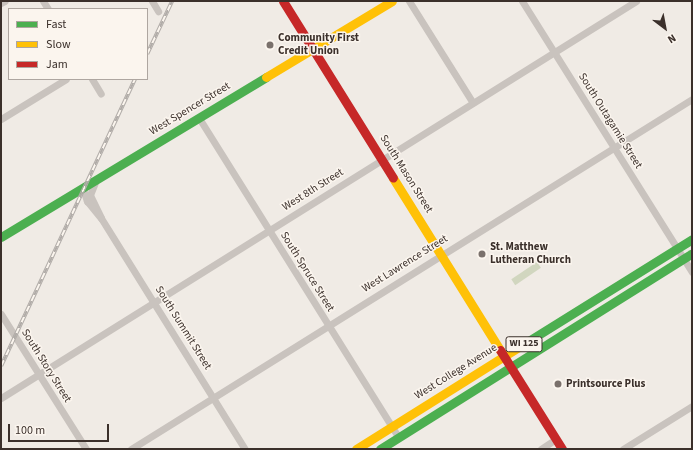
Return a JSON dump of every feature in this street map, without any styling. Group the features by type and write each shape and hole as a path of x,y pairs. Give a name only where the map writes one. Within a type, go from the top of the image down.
{"main road":[{"name":"South Mason Street","path":"283,1 383,159 562,449"},
{"name":"West Spencer Street","path":"1,237 83,189 392,1"},
{"name":"West College Avenue","path":"380,449 508,361 680,253 692,239"},
{"name":"West College Avenue","path":"356,449 392,426 508,361 680,253 692,254"}],"street":[{"path":"1,3 5,1"},
{"path":"152,1 158,11"},
{"path":"409,1 473,103"},
{"name":"South Outagamie Street","path":"522,1 692,272"},
{"name":"West 8th Street","path":"1,398 636,1"},
{"path":"1,119 64,80"},
{"path":"93,80 101,94"},
{"name":"West Lawrence Street","path":"130,449 692,98"},
{"name":"South Spruce Street","path":"199,118 398,437"},
{"name":"South Summit Street","path":"96,180 90,195 101,218 245,449"},
{"name":"South Summit Street","path":"83,189 87,201 101,218"},
{"name":"South Story Street","path":"1,314 86,449"},
{"path":"623,449 692,406"},
{"path":"541,449 556,439"}],"green space":[{"path":"537,262 541,268 515,285 511,279"}],"railway":[{"path":"148,52 172,1"},
{"path":"1,366 135,80"}],"traffic: fast":[{"path":"1,237 266,77"},
{"path":"522,345 692,239"},
{"path":"380,449 692,253"}],"traffic: slow":[{"path":"266,77 392,1"},
{"path":"393,178 500,350"},
{"path":"356,449 522,345"}],"traffic: jam":[{"path":"283,1 393,178"},
{"path":"500,350 562,449"}],"place":[{"name":"Community First Credit Union","path":"270,45"},
{"name":"St. Matthew Lutheran Church","path":"482,254"},
{"name":"Printsource Plus","path":"558,384"}]}
